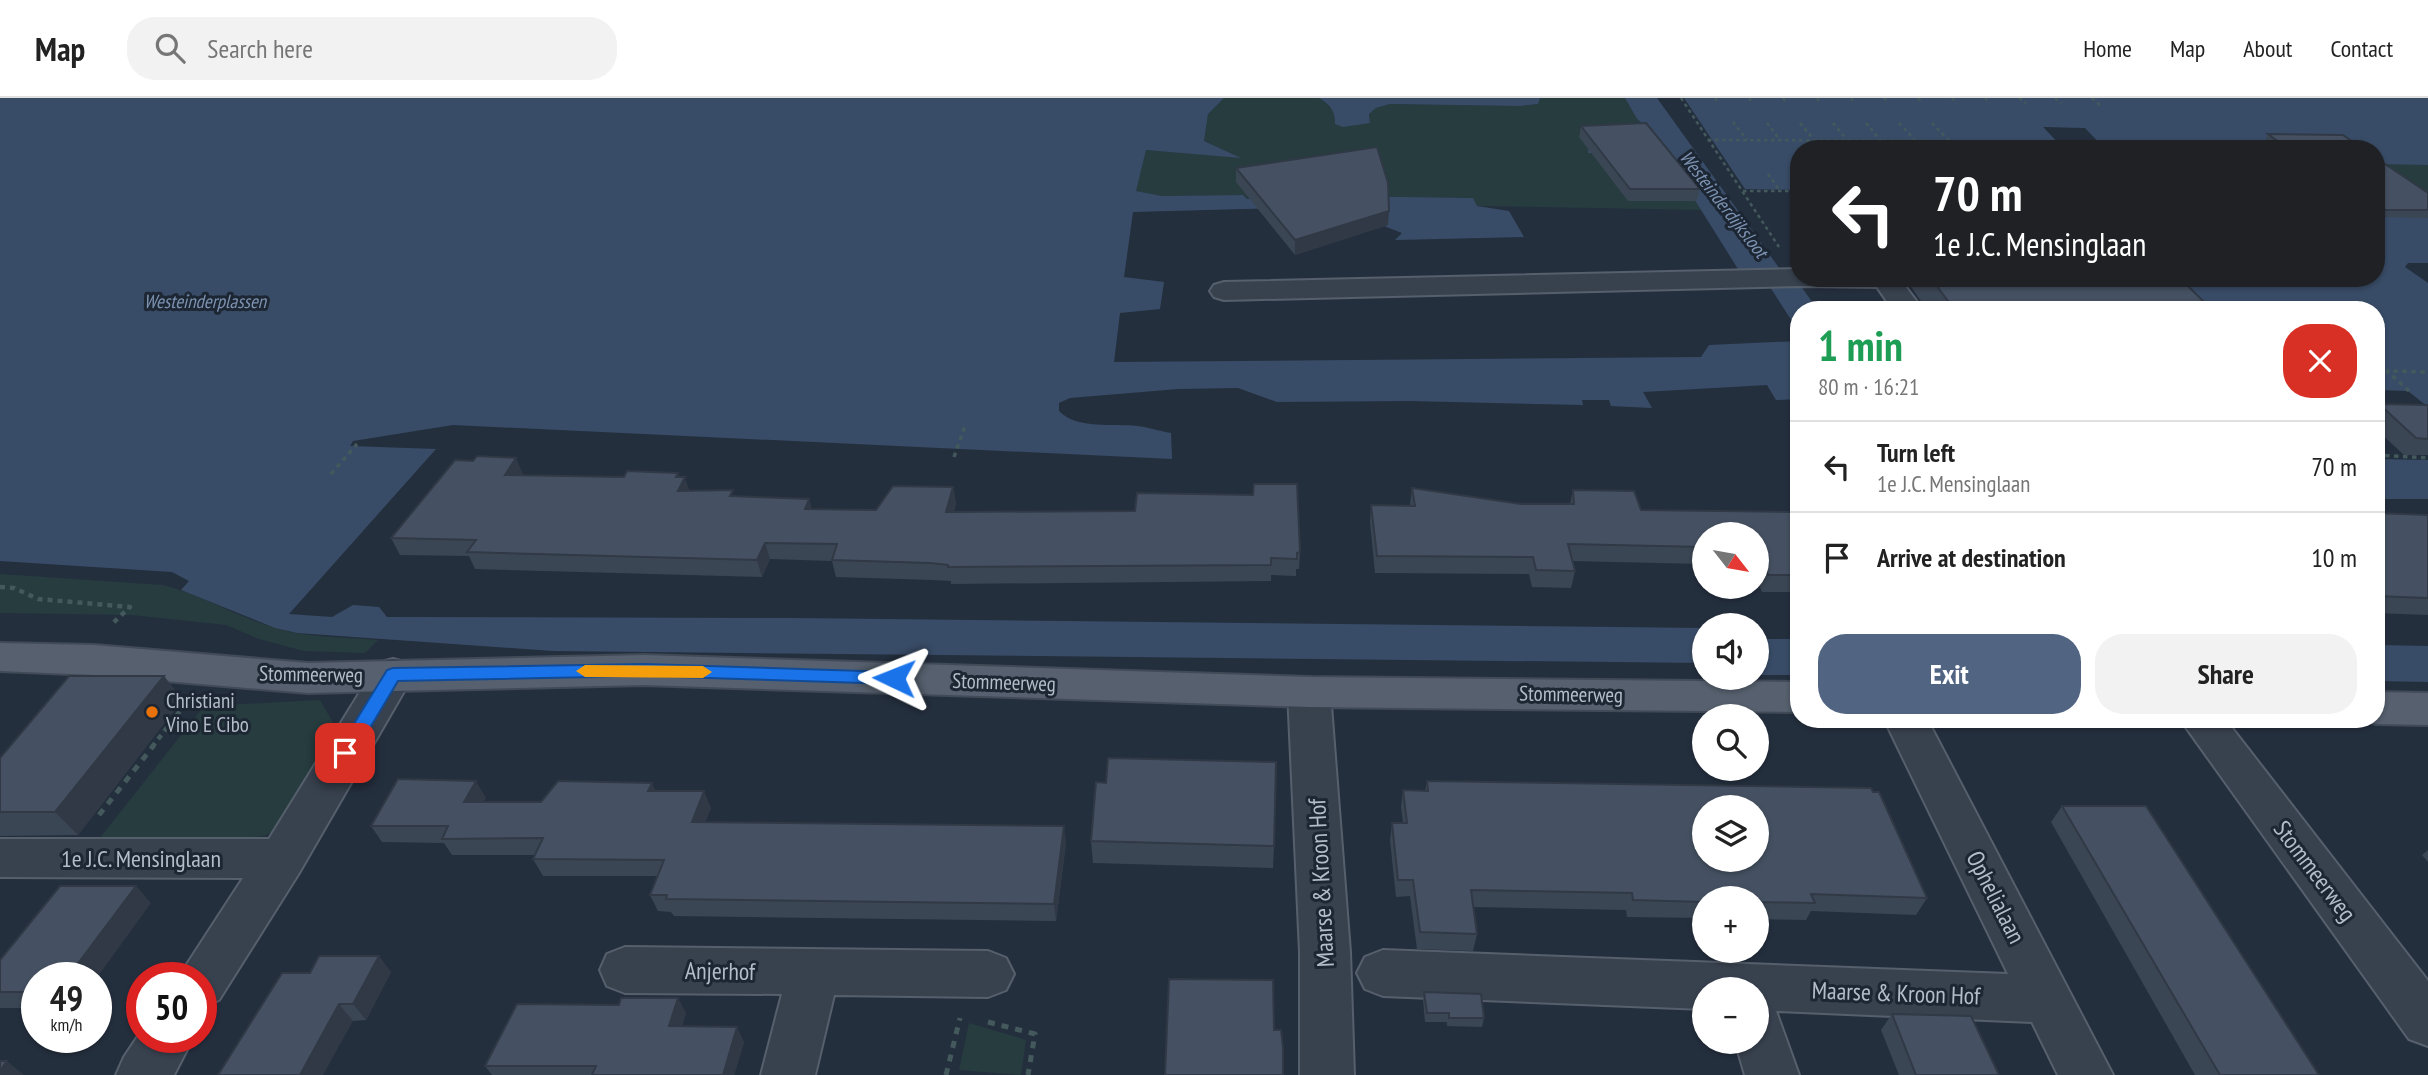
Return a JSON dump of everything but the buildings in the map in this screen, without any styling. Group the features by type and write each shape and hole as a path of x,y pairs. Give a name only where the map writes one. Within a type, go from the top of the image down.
{"main road":[{"name":"Stommeerweg","path":"0,657 94,660 308,678 644,670 1310,692 1790,697"},
{"path":"2385,708 2428,709"}],"street":[{"path":"1224,292 1760,279 1790,274"},
{"path":"215,962 282,859 393,674"},
{"name":"Maarse & Kroon Hof","path":"1310,692 1325,952 1327,1075"},
{"name":"Ophelialaan","path":"1910,728 2086,1075"},
{"name":"Stommeerweg","path":"2208,728 2428,1022"},
{"name":"1e J.C. Mensinglaan","path":"0,858 282,859"},
{"name":"Anjerhof","path":"625,970 814,972 982,1005"},
{"path":"788,1075 814,972"},
{"name":"Maarse & Kroon Hof","path":"1383,973 1692,997"},
{"name":"Maarse & Kroon Hof","path":"1769,1001 2048,999"},
{"path":"143,1075 157,1053"},
{"path":"1765,1054 1772,1075"}],"path":[{"path":"1681,98 1790,267"},
{"path":"1715,98 1718,102"},
{"path":"1749,98 1752,102"},
{"path":"1783,98 1786,102"},
{"path":"1816,98 1820,103"},
{"path":"1851,98 1855,103"},
{"path":"1884,98 1889,103"},
{"path":"1918,98 1922,103"},
{"path":"1952,98 1957,103"},
{"path":"1985,98 1990,103"},
{"path":"2020,98 2026,103"},
{"path":"2055,98 2061,103"},
{"path":"2092,98 2101,106"},
{"path":"1733,122 1747,140"},
{"path":"1767,123 1780,140"},
{"path":"1800,123 1814,140"},
{"path":"1833,123 1847,140"},
{"path":"1866,123 1880,140"},
{"path":"1899,123 1914,140"},
{"path":"1932,123 1948,140"},
{"path":"1708,140 1847,140"},
{"path":"1768,174 1780,191"},
{"path":"1742,191 1790,191"},
{"path":"2409,391 2387,371 2428,372"},
{"path":"954,457 965,426"},
{"path":"331,474 357,444"},
{"path":"2385,456 2428,458"},
{"path":"0,587 14,588 37,599 130,607 107,628"},
{"path":"90,825 185,705"},
{"path":"946,1075 960,1017 982,1005 1035,1034 1028,1075"}],"green space":[{"path":"1224,98 1319,98 1331,109 1335,124 1370,123 1369,114 1376,108 1390,104 1520,106 1538,104 1540,98 1625,98 1637,119 1652,131 1703,210 1477,206 1472,198 1273,195 1247,199 1243,195 1162,196 1135,191 1146,150 1238,157 1204,141 1208,114"},
{"path":"2385,162 2428,165 2428,217 2385,166"},
{"path":"0,574 163,585 288,631 378,640 365,653 304,651 259,639 226,625 132,615 0,613"},
{"path":"320,700 335,726 339,752 289,823 264,836 88,853 204,706"},
{"path":"969,1023 1026,1040 1021,1075 959,1070"}],"water":[{"name":"Westeinderplassen","path":"0,98 1224,98 1208,114 1204,141 1241,158 1146,150 1136,191 1162,196 1243,195 1247,199 1273,195 1473,198 1477,206 1509,211 1524,237 1395,240 1402,233 1384,226 1285,208 1133,212 1124,277 1164,282 1160,309 1120,313 1114,362 1701,357 1709,345 1790,341 1790,399 1776,400 1767,385 1643,392 1652,408 1611,406 1609,400 1582,400 1583,405 1409,401 1277,402 1238,388 1178,389 1070,398 1059,403 1059,411 1076,421 1128,425 1171,433 1172,459 453,425 353,441 350,446 436,449 289,614 332,617 353,605 379,607 387,617 792,618 1692,628 1692,663 553,651 297,633 275,628 181,590 189,581 172,572 0,561"},
{"path":"1319,98 1540,98 1538,104 1520,106 1390,104 1376,108 1369,114 1370,123 1343,127 1335,124 1331,108"},
{"path":"1625,98 1657,98 1782,272 1790,278 1790,287 1801,287 1812,301 1790,301 1790,318 1761,273 1738,269 1666,154 1588,153 1591,138 1652,131 1637,119"},
{"path":"1684,98 2428,98 2428,165 2385,164 2385,140 1790,140 1790,190 1745,189"},
{"path":"2385,217 2428,217 2428,263 2408,263 2405,267 2428,283 2428,407 2408,391 2385,390 2385,301 2170,301 2156,287 2385,287"},
{"path":"2385,459 2428,460 2428,499 2385,499"}],"pier":[{"path":"2043,127 2085,128 2096,140 2055,140"}],"waterway":[{"path":"1769,657 1790,657"},
{"name":"Westeinderdijksloot","path":"2385,663 2428,664"}],"slow traffic":[{"path":"585,671 703,672"}],"place":[{"name":"Christiani Vino E Cibo","path":"152,712"}],"route":[{"path":"345,753 393,674 644,670 894,678"}]}
